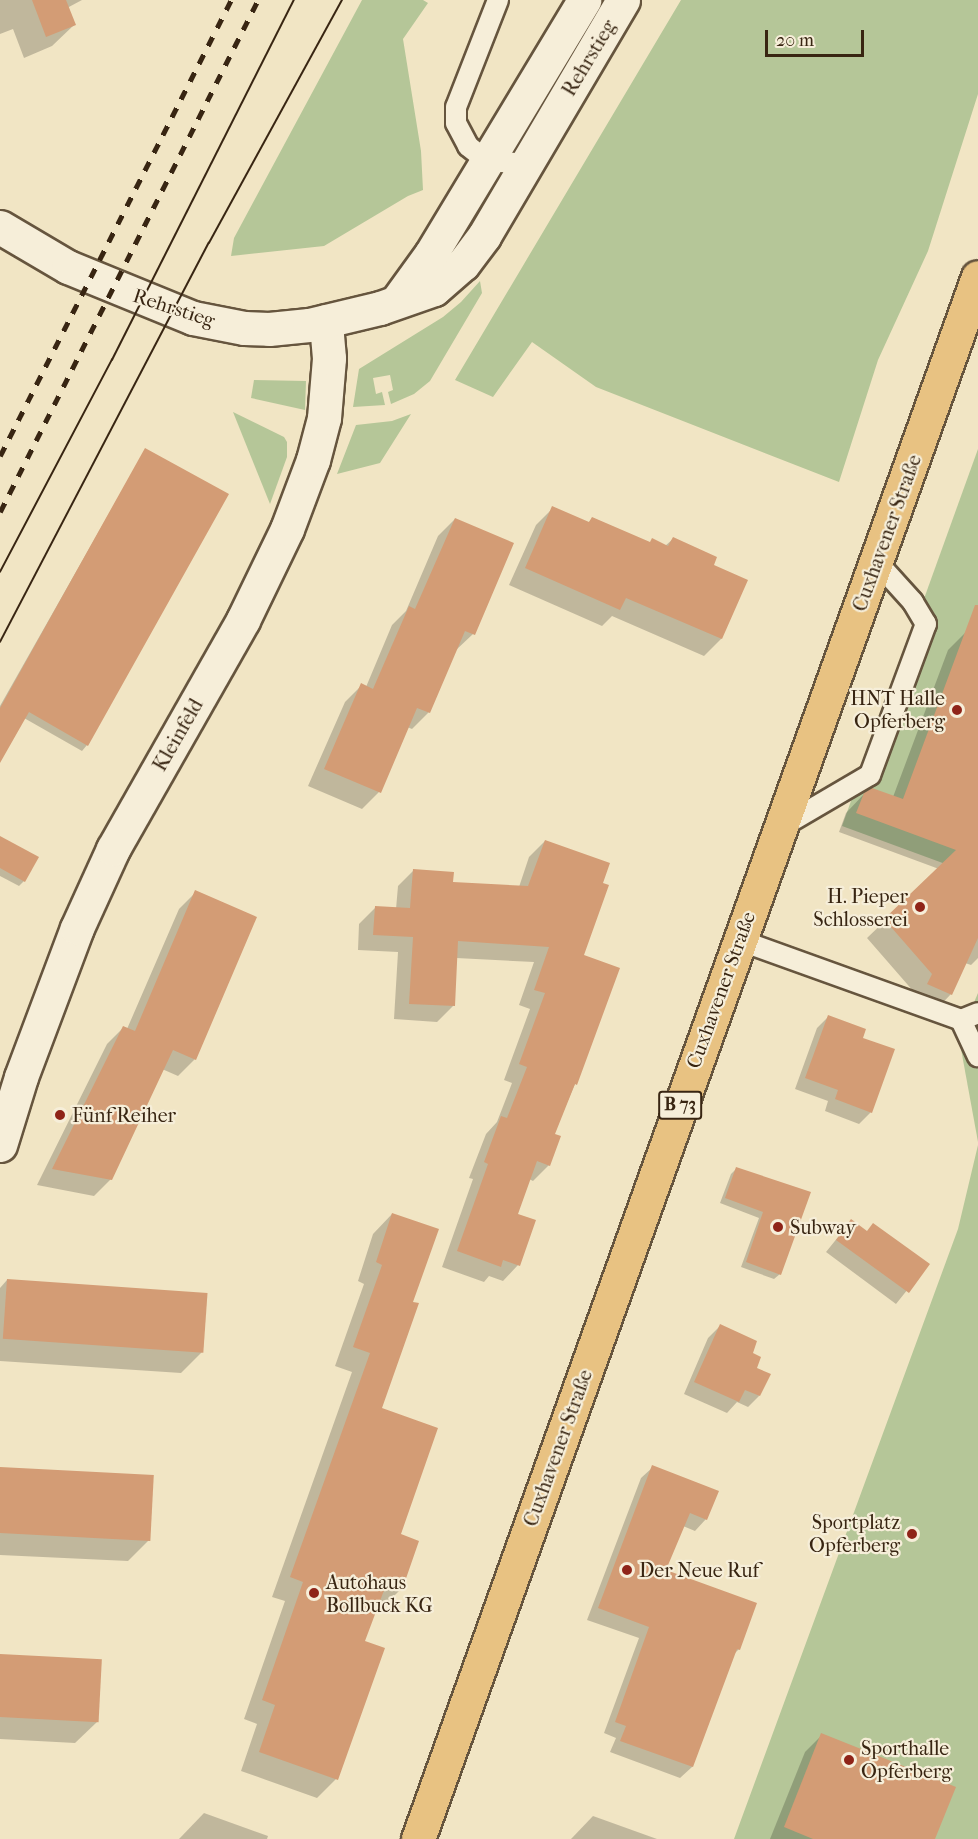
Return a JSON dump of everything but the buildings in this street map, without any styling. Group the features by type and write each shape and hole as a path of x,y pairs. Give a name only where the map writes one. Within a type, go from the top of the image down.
{"main road":[{"name":"Cuxhavener Straße","path":"418,1839 876,561 971,320 978,278"}],"street":[{"name":"Rehrstieg","path":"397,301 431,254 584,0"},
{"name":"Rehrstieg","path":"0,227 68,267 193,318 244,328 269,329 359,315 434,288 463,264 484,236 623,0"},
{"name":"Kleinfeld","path":"0,1145 21,1077 77,928 113,849 243,620 295,509 313,460 324,418 328,375 326,321"}],"lane":[{"path":"498,0 454,114 463,139 474,152 487,161 526,164"},
{"path":"779,828 870,775 926,624 913,602 876,561"},
{"path":"739,940 970,1016 978,1056"}],"green space":[{"path":"362,0 423,0 428,3 403,39 421,151 423,190 408,196 324,246 231,256 234,238"},
{"path":"681,0 978,0 978,94 928,251 878,360 839,482 596,387 532,342 493,397 455,380"},
{"path":"480,281 482,293 430,381 414,394 391,404 388,392 393,390 390,375 373,378 376,394 382,392 385,405 353,407 359,369 443,317 461,302"},
{"path":"254,380 306,381 305,410 251,398"},
{"path":"233,412 284,437 287,442 287,457 270,504"},
{"path":"411,414 380,463 337,474 356,425 392,421"},
{"path":"978,449 978,876 842,826"},
{"path":"978,993 978,1142 959,1038"},
{"name":"Sportplatz Opferberg","path":"978,1145 978,1839 734,1839 958,1229"}],"tram line":[{"path":"0,572 112,360 294,0"},
{"path":"0,642 209,243 342,0"}],"railway":[{"path":"0,456 231,0"},
{"path":"0,512 258,0"}],"place":[{"name":"HNT Halle Opferberg","path":"957,710"},
{"name":"H. Pieper Schlosserei","path":"920,907"},
{"name":"Fünf Reiher","path":"60,1115"},
{"name":"Subway","path":"778,1227"},
{"name":"Sportplatz Opferberg","path":"912,1534"},
{"name":"Der Neue Ruf","path":"627,1570"},
{"name":"Autohaus Bollbuck KG","path":"314,1593"},
{"name":"Sporthalle Opferberg","path":"849,1760"}]}
